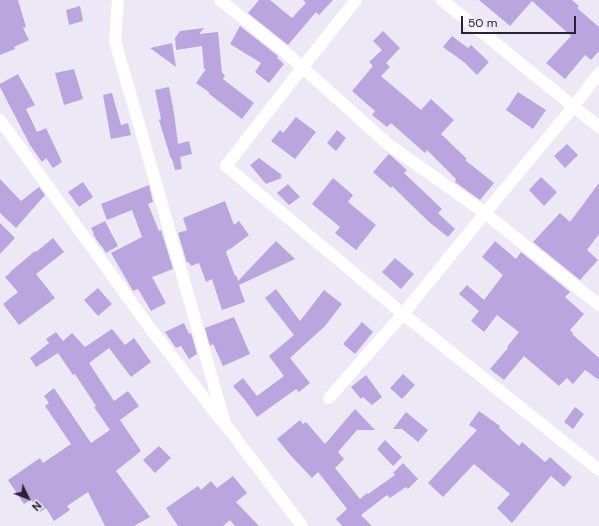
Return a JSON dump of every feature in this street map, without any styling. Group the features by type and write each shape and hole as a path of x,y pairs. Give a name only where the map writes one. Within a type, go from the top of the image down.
{"street":[{"path":"118,0 115,41 224,424"},
{"path":"220,0 285,52 389,145 485,213 599,306"},
{"path":"356,0 226,166 403,314 599,470"},
{"path":"442,0 599,127"},
{"path":"329,398 403,314 574,106 599,73"},
{"path":"0,120 150,328 302,526"}],"building":[{"path":"0,0 18,0 26,27 23,28 29,40 14,47 15,49 0,55"},
{"path":"259,0 270,0 292,18 306,3 303,0 333,0 319,15 316,12 288,45 248,13"},
{"path":"479,0 572,0 579,6 577,8 599,27 599,51 591,60 585,55 565,79 546,63 571,36 532,1 510,26"},
{"path":"80,6 83,21 69,25 66,10"},
{"path":"240,26 278,56 277,58 284,64 269,83 255,72 261,63 230,44"},
{"path":"204,28 199,34 218,32 222,73 225,75 223,79 254,103 242,119 196,83 206,69 204,69 202,46 176,50 175,38 180,31"},
{"path":"383,31 400,48 386,63 390,67 381,76 421,110 431,99 454,120 441,134 467,159 465,160 494,183 480,200 455,182 456,179 427,150 425,153 391,123 387,127 372,115 375,111 352,91 373,66 369,62 382,50 373,41"},
{"path":"452,36 468,48 471,45 489,62 477,75 465,63 443,47"},
{"path":"172,43 176,67 150,48"},
{"path":"74,69 83,99 64,105 55,73"},
{"path":"18,74 35,105 26,109 37,132 46,128 62,162 53,168 46,158 42,162 30,145 0,87 0,84"},
{"path":"169,87 178,144 189,141 192,154 180,157 182,169 175,170 159,120 161,119 155,90"},
{"path":"518,92 546,110 533,129 506,110"},
{"path":"112,93 121,125 128,123 131,135 111,139 103,95"},
{"path":"296,117 316,132 295,159 271,141 280,130 283,133"},
{"path":"337,130 346,138 336,151 327,143"},
{"path":"567,144 578,155 565,168 554,156"},
{"path":"389,154 407,170 404,173 442,209 438,213 455,229 448,237 429,222 392,186 391,188 373,172"},
{"path":"259,158 282,175 280,176 282,178 266,184 250,165"},
{"path":"541,177 557,192 544,206 529,190"},
{"path":"333,178 353,195 348,202 376,225 356,250 335,233 340,227 312,204"},
{"path":"0,179 21,201 39,187 45,195 16,228 0,213"},
{"path":"83,182 93,197 79,207 68,192"},
{"path":"599,183 599,234 587,250 598,260 580,280 533,242 560,213 570,222"},
{"path":"288,184 300,197 289,205 277,193"},
{"path":"149,185 153,202 148,204 159,231 161,230 173,269 152,277 166,303 151,311 138,289 133,291 111,253 142,237 132,210 107,220 101,204"},
{"path":"225,201 234,225 239,221 249,235 229,250 228,248 226,252 238,281 276,241 295,259 239,285 245,302 222,310 212,279 206,282 199,263 191,266 189,262 187,263 178,233 187,230 183,218"},
{"path":"105,221 118,246 106,253 93,234 94,233 91,228"},
{"path":"0,223 15,238 0,254"},
{"path":"53,238 64,252 36,274 55,298 19,325 3,304 18,292 5,277 35,251 36,252"},
{"path":"495,241 516,259 521,252 570,292 565,297 584,314 570,330 573,333 572,334 599,358 599,380 585,370 573,384 567,378 559,386 524,356 504,380 490,369 508,348 507,347 519,332 497,315 484,332 471,321 479,311 459,294 467,285 484,300 503,275 482,257"},
{"path":"395,258 414,274 401,289 382,272"},
{"path":"98,288 112,304 98,316 84,300"},
{"path":"276,289 300,321 324,290 342,304 325,326 290,358 310,383 299,392 296,389 257,417 233,386 243,378 257,396 284,376 269,356 294,335 265,298"},
{"path":"234,317 250,354 223,366 213,344 210,346 205,328"},
{"path":"362,322 373,332 355,354 343,344"},
{"path":"184,323 189,334 191,333 197,354 189,359 181,346 176,348 165,332"},
{"path":"112,329 125,345 134,338 151,362 131,377 109,348 89,363 114,401 128,391 139,406 120,420 141,451 116,471 150,517 134,526 105,526 88,492 67,506 70,510 54,521 46,508 40,512 31,500 24,504 8,480 40,458 43,463 71,444 45,406 49,403 44,396 54,388 91,443 110,430 94,407 96,406 75,374 73,375 58,353 36,367 30,358 49,343 46,339 56,332 63,341 72,333 85,347"},
{"path":"403,374 415,385 402,399 390,388"},
{"path":"366,375 382,397 372,405 363,397 361,399 351,387"},
{"path":"575,407 584,414 573,429 564,422"},
{"path":"355,409 375,430 357,430 338,452 344,459 335,468 360,499 395,475 393,473 403,463 418,479 408,489 406,487 390,498 387,495 361,515 372,526 342,526 336,519 347,509 318,472 312,478 277,439 300,420 303,424 306,422 325,444"},
{"path":"479,411 500,426 499,428 519,446 522,442 545,462 550,457 572,477 564,487 551,476 512,523 497,508 510,494 474,464 443,497 428,483 477,430 469,425"},
{"path":"406,412 428,430 418,442 402,429 393,429"},
{"path":"385,440 402,457 393,466 377,449"},
{"path":"159,446 171,458 155,473 143,460"},
{"path":"233,476 247,493 236,502 259,526 235,526 230,520 223,526 178,526 166,508 198,486 201,490 211,481 217,488"}]}
